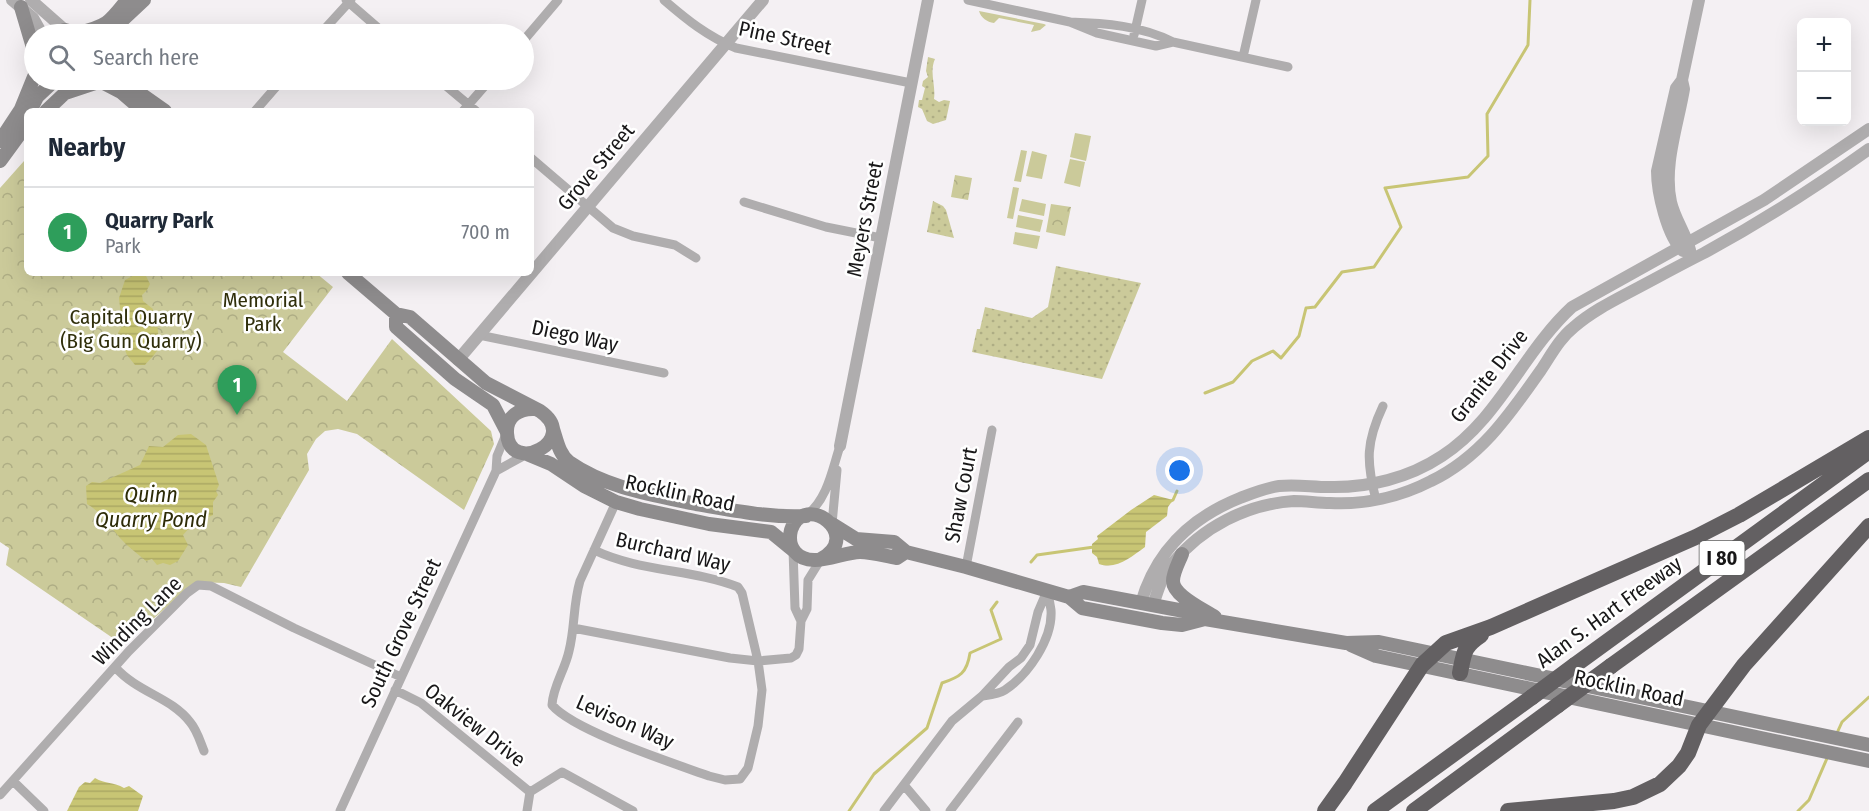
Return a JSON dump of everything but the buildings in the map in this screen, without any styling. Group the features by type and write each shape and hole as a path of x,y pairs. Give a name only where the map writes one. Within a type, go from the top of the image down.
{"highway":[{"path":"1325,811 1428,659 1446,643 1491,627 1696,537 1739,515 1869,438"},
{"name":"Alan S. Hart Freeway","path":"1376,811 1869,450"},
{"name":"I 80","path":"1414,811 1869,480"},
{"path":"1508,811 1614,801 1647,792 1660,784 1679,766 1688,753 1704,718 1744,665 1869,526"},
{"path":"1461,667 1464,649 1491,627"}],"main road":[{"path":"106,24 127,0"},
{"path":"118,24 144,0"},
{"path":"126,24 144,0"},
{"path":"22,2 27,24"},
{"path":"0,161 29,90"},
{"path":"32,108 37,97 44,90"},
{"path":"49,108 66,93 74,90"},
{"path":"118,90 140,108"},
{"path":"135,90 161,108"},
{"path":"147,90 161,108"},
{"path":"6,143 24,122"},
{"path":"6,143 24,136"},
{"path":"352,276 396,314 410,317 486,383 547,417 552,426 550,440 546,446 541,451 527,453 513,446 493,405 454,379 396,327 396,314"},
{"path":"406,336 411,333 417,334 449,359 458,360"},
{"path":"458,360 461,372 479,390 483,399"},
{"path":"507,432 508,425 515,414 521,410 535,409"},
{"name":"Rocklin Road","path":"552,426 562,454 569,461 612,483 647,494 713,507 781,517 806,516"},
{"name":"Rocklin Road","path":"527,453 551,464 584,486 616,502 640,510 709,524 767,531 776,534 794,550"},
{"path":"616,502 625,498 646,503 674,499"},
{"path":"640,510 671,508 709,515 713,507"},
{"path":"806,516 820,516 832,524 836,541 831,552 821,559 809,560 798,555 794,550 790,541 791,532 798,520 806,516"},
{"name":"Rocklin Road","path":"832,524 851,537 894,542 906,552 1070,597 1082,608 1182,625 1205,619"},
{"name":"Rocklin Road","path":"821,559 862,552 897,558 906,552"},
{"path":"1182,554 1173,579 1177,593 1221,621"},
{"name":"Rocklin Road","path":"1070,597 1083,592 1184,611 1205,619 1347,643 1376,656 1428,659 1704,718 1869,744"},
{"path":"1143,619 1147,604"},
{"name":"Rocklin Road","path":"1704,718 1815,750 1869,761"}],"street":[{"path":"534,28 558,0"},
{"name":"Pine Street","path":"663,0 695,26 736,48 911,83"},
{"name":"Grove Street","path":"534,270 764,0"},
{"name":"Meyers Street","path":"832,524 840,446 928,0"},
{"path":"968,0 1070,22 1097,33 1156,46 1173,42"},
{"path":"1135,32 1142,0"},
{"path":"1243,57 1256,0"},
{"path":"1684,245 1669,193 1669,171 1684,89 1682,80 1699,0"},
{"path":"329,24 348,1 374,24"},
{"path":"22,2 55,24"},
{"path":"22,2 36,24"},
{"path":"1070,22 1100,22 1135,32 1159,34 1173,42 1288,67"},
{"path":"1682,80 1673,98 1657,182 1663,207 1692,259"},
{"path":"258,108 273,90"},
{"path":"449,90 468,108"},
{"path":"470,108 483,90"},
{"name":"Granite Drive","path":"1147,604 1153,571 1172,544 1196,522 1225,504 1260,490 1278,487 1345,487 1372,484 1406,474 1439,458 1485,419 1551,327 1572,307 1764,200 1869,129"},
{"path":"1658,171 1676,136"},
{"name":"Granite Drive","path":"1147,604 1172,564 1204,533 1219,524 1257,508 1295,501 1346,503 1376,500 1421,485 1461,463 1484,444 1502,424 1563,337 1573,327 1594,312 1783,207 1869,149"},
{"path":"534,162 623,234 675,245 696,258"},
{"path":"744,202 826,227 881,238"},
{"name":"Grove Street","path":"458,360 529,276"},
{"name":"Diego Way","path":"479,335 664,373"},
{"path":"1376,500 1369,472 1368,446 1383,406"},
{"name":"Shaw Court","path":"966,567 992,430"},
{"name":"South Grove Street","path":"340,811 496,471 497,456 507,432"},
{"name":"Meyers Street","path":"806,516 817,507 824,496 840,446"},
{"path":"496,471 527,453"},
{"name":"Levison Way","path":"616,502 576,594 573,628 565,666 553,699 552,705 556,710 609,738 725,780 740,780 748,768 762,706 758,661"},
{"name":"Burchard Way","path":"594,550 617,560 719,580 738,587 742,593 758,661"},
{"path":"794,550 795,608 801,621"},
{"path":"573,628 709,654 758,661 782,660 796,655 799,649 801,621 807,609 808,580 821,559"},
{"name":"Winding Lane","path":"0,795 115,667 191,589 207,584 294,628 401,677"},
{"path":"884,811 952,721 982,696 1009,666 1021,658 1030,645 1038,612 1047,591"},
{"path":"982,696 1004,691 1035,660 1045,639 1051,612 1047,591"},
{"path":"115,667 125,679 179,709 198,733 204,752"},
{"name":"Oakview Drive","path":"395,690 421,703 530,792"},
{"path":"950,811 1018,722"},
{"name":"Oakview Drive","path":"527,811 530,792 562,772 633,811"},
{"path":"13,781 45,811"},
{"path":"904,785 926,811"}],"green space":[{"path":"979,11 1046,25 1040,30 1031,32 1034,25 999,18 994,23 983,18"},
{"path":"928,57 935,59 933,64 934,99 939,102 950,101 946,120 933,124 927,121 922,109 918,107 925,88 922,86 923,81 928,77 926,71"},
{"path":"1075,133 1091,136 1086,161 1070,157"},
{"path":"1021,150 1027,151 1021,182 1014,181"},
{"path":"1032,151 1047,155 1042,179 1026,176"},
{"path":"1070,159 1085,162 1080,187 1064,183"},
{"path":"24,161 24,276 320,276 333,287 283,352 347,401 392,339 491,431 494,444 464,510 357,434 338,429 325,431 316,439 307,454 309,470 241,587 224,583 196,582 123,645 6,565 9,548 0,542 0,188"},
{"path":"955,175 972,178 968,200 951,197"},
{"path":"1013,187 1019,188 1013,219 1007,218"},
{"path":"1022,199 1046,204 1044,216 1019,211"},
{"path":"933,201 946,210 954,238 927,232"},
{"path":"1051,204 1071,207 1065,236 1046,232"},
{"path":"1018,215 1043,220 1040,232 1016,227"},
{"path":"1015,232 1040,236 1037,249 1013,244"},
{"path":"1056,266 1141,283 1102,379 972,352 985,307 1032,318 1048,307"}],"water":[{"path":"132,276 146,276 150,284 142,295 143,301 153,309 152,315 156,316 159,343 158,349 145,365 135,365 127,355 118,333 122,326 119,298 125,280"},
{"name":"Quinn Quarry Pond","path":"191,434 206,445 219,485 216,491 218,495 213,502 213,515 192,525 183,535 188,545 178,561 170,565 163,563 157,565 152,559 146,561 120,538 101,515 87,504 86,486 92,482 100,483 140,465 149,446 163,447 178,435"},
{"path":"1154,495 1173,500 1168,507 1167,516 1146,532 1145,547 1118,564 1099,564 1097,557 1092,553 1092,544 1098,539 1097,536"},
{"path":"95,778 124,788 129,786 143,796 138,811 67,811 79,787 85,782 90,783"}],"waterway":[{"path":"1205,393 1233,382 1252,361 1273,351 1281,358 1299,336 1306,308 1315,307 1342,272 1374,267 1401,227 1385,188 1468,177 1488,156 1487,114 1528,45 1530,0"},
{"path":"1169,502 1173,500 1177,491"},
{"path":"1031,562 1037,555 1094,547"},
{"path":"849,811 874,774 927,728 942,683 954,679 965,670 970,653 1001,639 991,610 997,602"},
{"path":"1837,733 1842,722 1869,697"},
{"path":"1798,811 1809,800 1828,756"}],"place":[{"name":"Quarry Park","path":"237,415"}],"park label":[{"name":"Memorial Park","path":"263,312"},
{"name":"Capital Quarry (Big Gun Quarry)","path":"131,329"}]}
